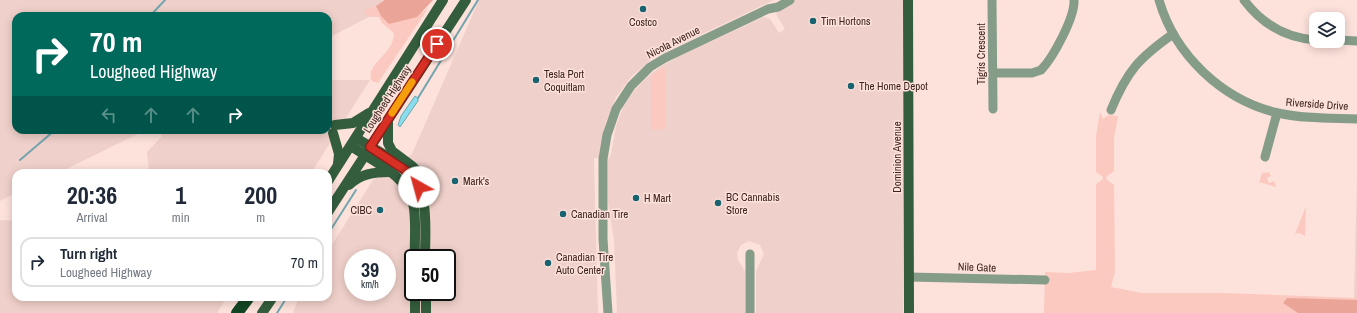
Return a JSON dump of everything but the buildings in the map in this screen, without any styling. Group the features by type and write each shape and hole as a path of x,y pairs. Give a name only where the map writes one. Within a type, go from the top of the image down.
{"highway":[{"path":"237,313 246,301"}],"main road":[{"name":"Lougheed Highway","path":"332,175 443,0"},
{"name":"Lougheed Highway","path":"332,206 466,0"},
{"name":"Dominion Avenue","path":"908,0 909,313"},
{"path":"338,166 339,154 334,129 360,120 377,104"},
{"path":"388,119 388,144 392,151 420,174 424,184 426,196 425,249"},
{"path":"354,142 367,151 403,183 413,201 414,249"},
{"path":"367,151 399,165 412,178 423,198 425,211"},
{"path":"340,193 355,179 369,173 389,172"},
{"path":"244,313 251,301"},
{"path":"262,313 270,301"},
{"path":"415,301 415,313"},
{"path":"426,301 426,313"}],"street":[{"name":"Tigris Crescent","path":"992,0 993,109"},
{"path":"993,73 1032,73 1042,69 1069,24 1074,9 1074,0"},
{"name":"Riverside Drive","path":"1159,0 1173,34 1193,62 1216,83 1244,100 1277,113 1310,118 1357,119"},
{"path":"1244,0 1261,19 1278,30 1294,36 1309,39"},
{"name":"Nicola Avenue","path":"608,313 603,239 603,159 607,134 616,109 631,86 650,67 665,58 768,9 778,7 786,1"},
{"path":"1111,110 1121,87 1134,66 1151,50 1173,34"},
{"path":"1345,40 1357,41"},
{"path":"1265,157 1277,113"},
{"path":"750,254 750,313"},
{"name":"Nile Gate","path":"909,277 1045,280"}],"shaded area":[{"path":"0,0 402,0 332,36 332,12 12,12 12,134 138,134 66,169 12,169 12,195 0,201"},
{"path":"385,0 433,0 417,17 389,24 381,16 376,6"},
{"path":"479,0 774,0 654,57 631,77 616,97 605,125 600,158 594,158 598,313 293,313 298,301 332,301 332,245 373,180 412,154"},
{"path":"793,0 903,0 903,313 756,313 756,271 764,254 760,245 749,241 741,245 737,253 738,260 745,271 745,313 617,313 614,240 608,203 608,160 611,154 616,126 623,107 634,91 647,77 660,67 680,56 764,17 770,19 779,33 785,29 776,12"},
{"path":"376,6 381,16 423,12 428,7 378,83 372,81 372,69 393,41 394,33 382,23 379,17 372,17 364,14 367,9"},
{"path":"664,66 666,76 666,129 651,130 651,76"},
{"path":"332,80 370,80 314,169 149,169 147,152 161,137 161,134 332,134"},
{"path":"1100,112 1103,119 1108,115 1118,116 1114,138 1114,171 1106,177 1107,180 1114,185 1115,272 1111,287 1142,293 1225,293 1357,298 1357,313 1044,313 1045,272 1068,273 1096,270 1096,184 1103,179 1103,177 1096,172 1096,136"},
{"path":"1269,172 1271,176 1267,178 1269,183 1274,181 1276,187 1259,182 1262,173"},
{"path":"1357,181 1357,298 1354,298"},
{"path":"1306,206 1305,236 1299,233 1295,234"},
{"path":"0,220 12,221 12,301 224,301 217,313 0,313"},
{"path":"1287,298 1357,300 1357,313 1298,313 1283,303"}],"water":[{"path":"415,96 418,98 418,101 400,127 398,125 401,116"}],"waterway":[{"path":"154,12 165,0"},
{"path":"418,98 478,0"},
{"path":"20,160 50,134"},
{"path":"332,228 356,190"},
{"path":"277,313 284,301"}],"slow traffic":[{"path":"392,113 412,82"}],"place":[{"name":"Costco","path":"643,9"},
{"name":"Tim Hortons","path":"813,21"},
{"name":"Tesla Port Coquitlam","path":"536,80"},
{"name":"The Home Depot","path":"851,86"},
{"name":"Mark's","path":"455,181"},
{"name":"H Mart","path":"636,198"},
{"name":"BC Cannabis Store","path":"718,203"},
{"name":"CIBC","path":"380,210"},
{"name":"Canadian Tire","path":"563,214"},
{"name":"Canadian Tire Auto Center","path":"548,263"}],"route":[{"path":"419,187 399,165 370,147 437,44"}]}
